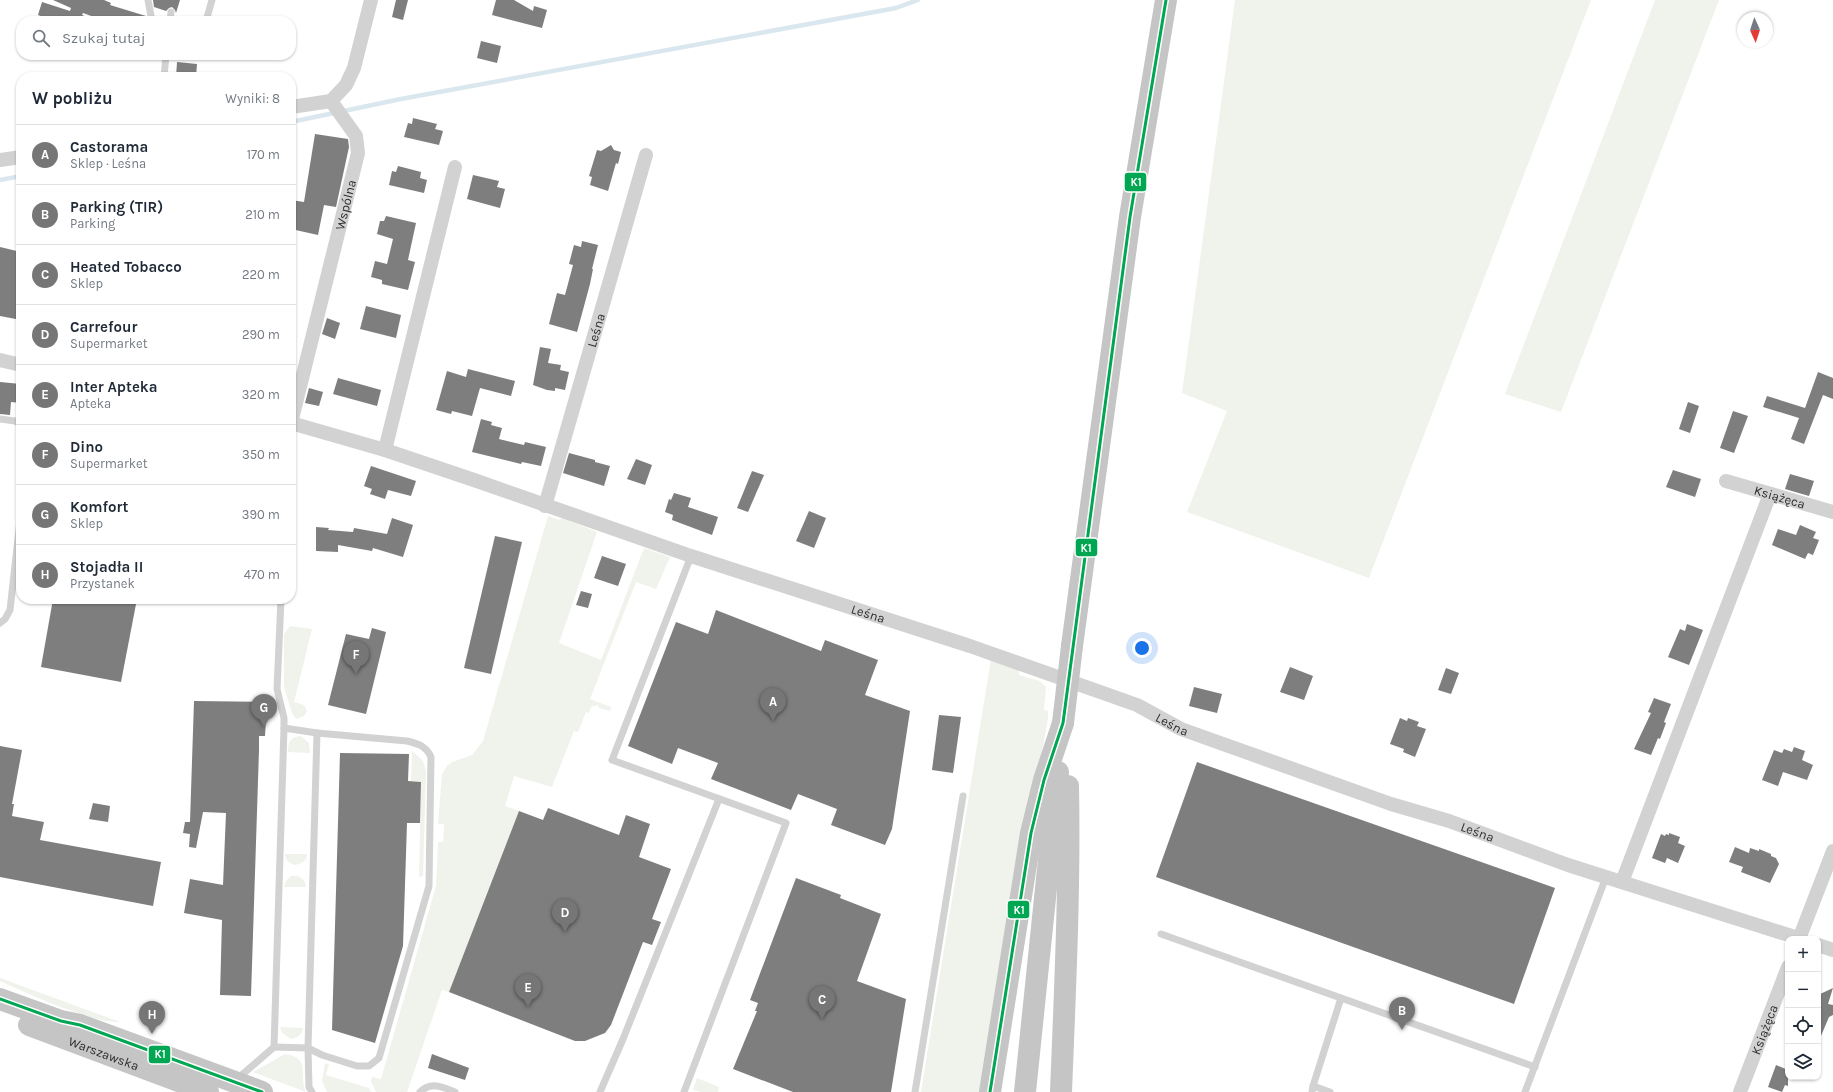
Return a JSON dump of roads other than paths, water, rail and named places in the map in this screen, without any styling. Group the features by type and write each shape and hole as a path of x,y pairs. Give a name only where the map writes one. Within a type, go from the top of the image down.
{"main road":[{"path":"1025,1092 1072,646 1130,217 1166,0"},
{"path":"990,1092 1031,834 1044,780 1063,723"},
{"path":"1061,1092 1067,948 1069,836 1068,782 1063,723"},
{"name":"Warszawska","path":"0,999 62,1021 80,1025 262,1092"},
{"name":"Warszawska","path":"0,1014 208,1092"}],"street":[{"path":"296,107 335,107 354,68 371,0"},
{"name":"Wspólna","path":"296,403 358,153 356,136 335,107"},
{"name":"Leśna","path":"545,506 646,155"},
{"path":"0,160 16,158"},
{"path":"384,450 455,167"},
{"path":"0,360 16,365"},
{"name":"Leśna","path":"296,424 384,450 691,556 1029,666 1137,705 1181,729 1391,804 1472,829 1568,865 1791,936"},
{"name":"Książęca","path":"1726,481 1833,512"},
{"path":"1622,882 1770,494"},
{"path":"1801,936 1833,851"},
{"path":"1821,946 1833,950"},
{"name":"Książęca","path":"1740,1092 1786,972"}],"lane":[{"path":"148,0 151,16"},
{"path":"207,16 212,0"},
{"path":"171,12 171,16"},
{"path":"164,72 166,60"},
{"path":"0,419 16,422"},
{"path":"684,1092 786,823 612,760 691,556"},
{"path":"0,623 5,619 10,610 16,557"},
{"path":"274,1047 284,728 284,718 277,689 281,604"},
{"path":"233,1081 274,1047 308,1048 322,1055 357,1066 369,1066 379,1058 429,886 431,757 428,749 420,744 407,741 317,733 284,728"},
{"path":"312,1092 309,1087 308,1048 317,733"},
{"path":"915,1092 963,796"},
{"path":"600,1092 624,1039 719,799"},
{"path":"1525,1092 1606,877"},
{"path":"1161,934 1535,1067"},
{"path":"1330,1092 1312,1089 1341,998"},
{"path":"420,1092 429,1086 437,1086 455,1092"}],"waterway":[{"path":"296,121 401,99 896,8 918,0"},
{"path":"0,180 16,177"}],"place":[{"name":"Dino","path":"356,674"},
{"name":"Castorama","path":"773,721"},
{"name":"Komfort","path":"264,727"},
{"name":"Carrefour","path":"565,932"},
{"name":"Inter Apteka","path":"528,1007"},
{"name":"Heated Tobacco","path":"822,1019"},
{"name":"Parking (TIR)","path":"1402,1030"},
{"name":"Stojadła II","path":"152,1034"}]}
